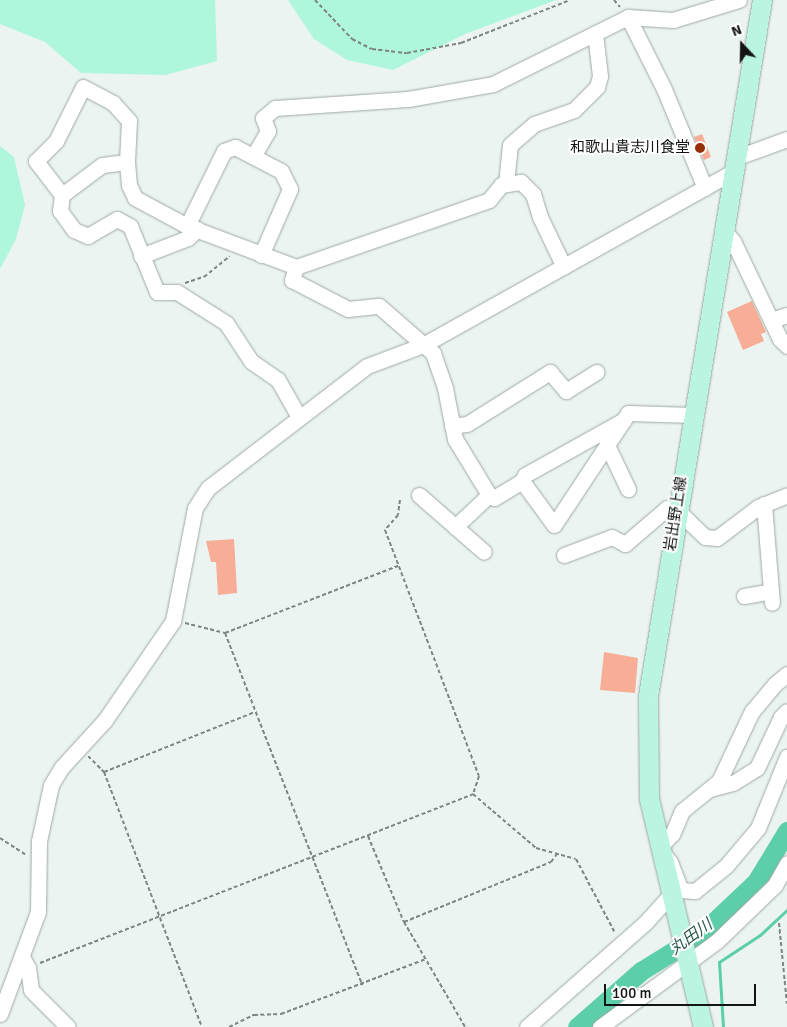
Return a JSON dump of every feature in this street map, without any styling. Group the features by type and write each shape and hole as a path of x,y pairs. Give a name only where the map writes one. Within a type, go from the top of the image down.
{"main road":[{"name":"岩出野上線","path":"703,1027 659,848 647,778 648,696 762,0"}],"street":[{"path":"254,155 268,131 263,118 275,108 408,99 493,84 628,17 673,20 739,0"},
{"path":"628,17 664,89 705,188"},
{"path":"299,417 278,380 251,361 226,323 177,292 157,292 130,226 117,219 88,236 74,230 60,212 62,196 36,161 56,141 83,87 113,103 128,121 127,162 129,185 135,198 192,227 296,267 490,200 506,183 510,145 534,124 574,110 597,87 600,76 596,33"},
{"path":"0,1014 25,962 38,912 37,862 51,785 79,748 105,720 173,621 199,499 299,417 367,366 423,345 705,188 735,165 787,139"},
{"path":"141,256 188,238 224,151 235,147 254,155 282,171 290,189 261,255"},
{"path":"62,196 102,165 127,162"},
{"path":"506,183 521,182 528,186 564,268"},
{"path":"725,232 733,241 771,320 787,346"},
{"path":"296,267 292,280 348,309 379,306 433,353 445,388 455,439 488,495 494,498 522,481 525,475 624,420"},
{"path":"771,320 787,315"},
{"path":"452,426 467,424 550,372 566,391 596,372"},
{"path":"522,481 554,524 628,413 693,415"},
{"path":"607,445 628,489"},
{"path":"419,495 484,552"},
{"path":"455,527 488,495"},
{"path":"564,554 612,537 625,544 667,508 677,510 705,537 717,538 764,504 787,495"},
{"path":"744,596 772,597 764,504"},
{"path":"787,674 774,684 752,711 719,781 682,811 672,834 659,848 670,862 682,890 695,892 726,866 758,828 787,757"},
{"path":"709,789 733,783 757,768 781,716 787,711"},
{"path":"600,1027 717,940 775,885 787,863"},
{"path":"527,1027 671,899"},
{"path":"25,962 31,990 68,1027"}],"path":[{"path":"315,0 352,39 372,49 407,54 461,43 570,0"},
{"path":"177,292 184,284 204,277 232,255 238,245"},
{"path":"25,962 159,918 313,859 473,794 479,776 385,530 398,515 400,500"},
{"path":"173,621 226,633 398,566"},
{"path":"226,633 362,985"},
{"path":"104,772 256,712"},
{"path":"79,748 104,772 202,1027"},
{"path":"473,794 536,848 576,859 621,943"},
{"path":"368,836 404,922 465,1027"},
{"path":"0,838 37,862"},
{"path":"404,922 552,862 557,854"},
{"path":"779,922 787,1004"},
{"path":"229,1027 254,1015 281,1014 427,959"}],"green space":[{"path":"0,0 215,0 217,61 165,75 81,73 45,42 0,24"},
{"path":"288,0 556,0 465,34 393,70 347,60 314,39"},
{"path":"0,146 14,157 25,205 16,239 0,269"}],"building":[{"path":"702,134 711,157 704,160 694,137"},
{"path":"752,301 766,332 761,334 764,341 743,350 727,312"},
{"path":"234,539 237,593 218,595 216,562 211,562 206,541"},
{"path":"604,652 638,658 635,693 600,690"}],"waterway":[{"name":"丸田川","path":"577,1027 641,971 702,933 756,882 787,831"},
{"path":"723,1027 719,962 760,935 787,910"}],"place":[{"name":"和歌山貴志川食堂","path":"700,148"}]}
